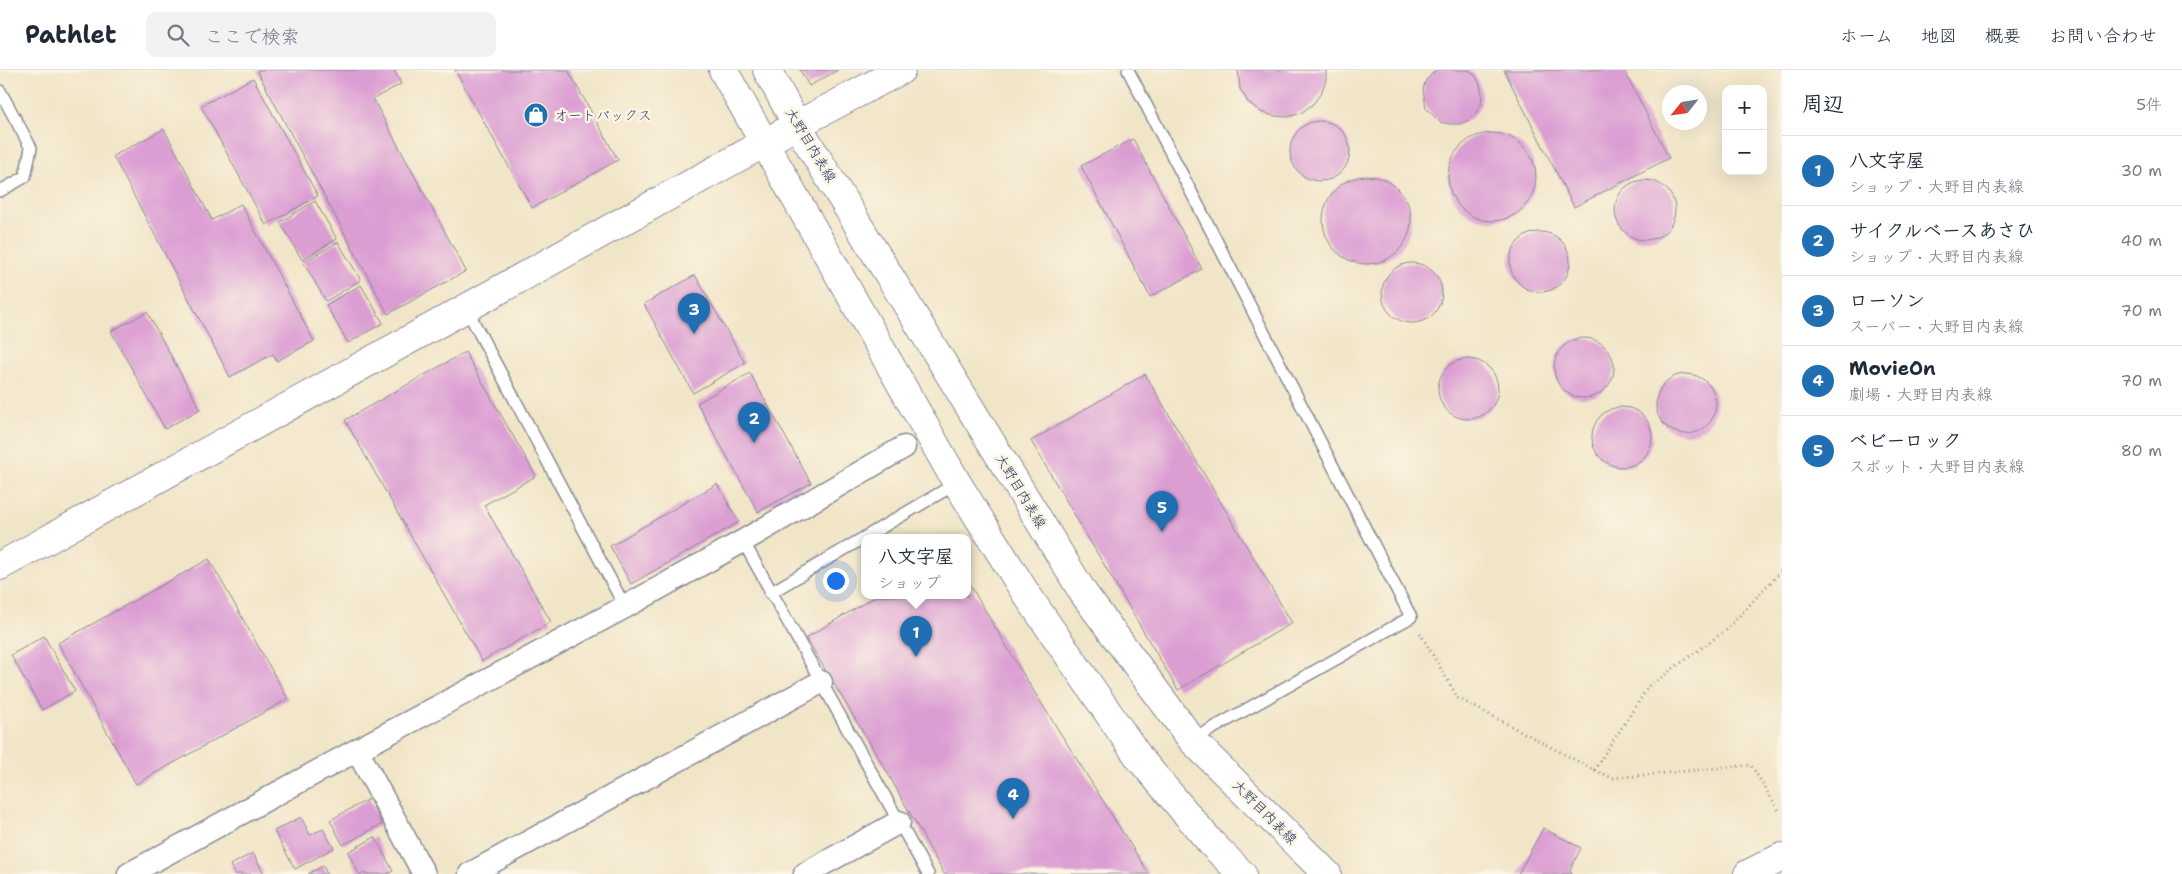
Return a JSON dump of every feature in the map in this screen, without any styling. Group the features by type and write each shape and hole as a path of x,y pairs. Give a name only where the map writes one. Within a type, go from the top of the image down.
{"main road":[{"path":"723,70 957,483 1025,592 1140,760 1212,844 1242,874"},
{"name":"大野目内表線","path":"767,70 797,124 1084,594 1192,740 1327,874"},
{"path":"2,559 466,308 765,144 797,124 901,70"},
{"path":"1748,874 1782,857"}],"street":[{"path":"129,874 625,607 904,447"},
{"path":"470,874 821,682"},
{"path":"357,750 424,874"},
{"path":"805,874 899,822"}],"lane":[{"path":"1128,70 1411,617 1192,740"},
{"path":"0,91 31,148 25,177 0,191"},
{"path":"466,308 625,607"},
{"path":"870,534 957,483"},
{"path":"770,593 861,539"},
{"path":"743,541 770,593 928,874"}],"path":[{"path":"1594,770 1649,686 1726,630 1782,570"},
{"path":"1411,617 1458,698 1594,770 1612,778 1751,765 1779,811"}],"building":[{"path":"258,70 394,70 401,84 373,99 466,271 388,314"},
{"name":"オートバックス","path":"455,70 568,70 618,160 532,208"},
{"path":"800,70 838,70 809,86"},
{"path":"1238,70 1326,70 1326,80 1321,93 1313,104 1301,113 1288,117 1274,116 1261,112 1248,102 1240,89"},
{"path":"1436,70 1469,70 1475,75 1480,84 1481,104 1469,120 1460,124 1440,122 1426,108 1423,89 1426,80"},
{"path":"1504,70 1624,70 1669,158 1574,207"},
{"path":"253,78 318,196 266,225 201,106"},
{"path":"1320,121 1336,126 1341,130 1345,135 1350,151 1345,167 1341,172 1336,176 1320,181 1304,176 1299,172 1295,167 1290,151 1295,135 1299,130 1304,126"},
{"path":"164,129 212,220 241,204 314,341 277,361 273,354 230,377 113,156"},
{"path":"1492,133 1509,136 1517,140 1529,152 1533,160 1536,177 1533,194 1529,202 1517,214 1509,218 1492,221 1475,218 1467,214 1455,202 1451,194 1448,177 1451,160 1455,152 1467,140 1475,136"},
{"path":"1133,139 1202,269 1150,297 1081,166"},
{"path":"1367,176 1384,179 1392,183 1404,195 1408,203 1411,220 1408,237 1404,245 1392,257 1384,261 1367,264 1350,261 1342,257 1330,245 1326,237 1323,220 1326,203 1330,195 1342,183 1350,179"},
{"path":"1645,180 1661,185 1666,189 1670,194 1675,210 1670,226 1666,231 1661,235 1645,240 1629,235 1624,231 1620,226 1615,210 1620,194 1624,189 1629,185"},
{"path":"315,201 337,239 302,260 280,222"},
{"path":"1540,232 1556,237 1561,241 1565,246 1570,262 1565,278 1561,283 1556,287 1540,292 1524,287 1519,283 1515,278 1510,262 1515,246 1519,241 1524,237"},
{"path":"338,242 361,280 326,301 303,262"},
{"path":"1412,263 1428,268 1433,272 1437,277 1442,293 1437,309 1433,314 1428,318 1412,323 1396,318 1391,314 1387,309 1382,293 1387,277 1391,272 1396,268"},
{"path":"695,275 745,363 693,393 644,304"},
{"path":"361,285 383,323 348,343 326,305"},
{"path":"147,312 200,409 165,429 111,331"},
{"path":"1584,338 1600,343 1605,347 1609,352 1614,368 1609,384 1605,389 1600,393 1584,398 1568,393 1563,389 1559,384 1554,368 1559,352 1563,347 1568,343"},
{"path":"465,352 536,476 484,505 551,622 482,661 345,420"},
{"path":"1468,359 1484,364 1489,368 1493,373 1498,389 1493,405 1489,410 1484,414 1468,419 1452,414 1447,410 1443,405 1438,389 1443,373 1447,368 1452,364"},
{"path":"750,373 811,483 758,512 697,403"},
{"path":"1145,374 1292,623 1178,690 1031,441"},
{"path":"1686,374 1702,379 1707,383 1711,388 1716,404 1711,420 1707,425 1702,429 1686,434 1670,429 1665,425 1661,420 1656,404 1661,388 1665,383 1670,379"},
{"path":"1622,407 1638,412 1643,416 1647,421 1652,437 1647,453 1643,458 1638,462 1622,467 1606,462 1601,458 1597,453 1592,437 1597,421 1601,416 1606,412"},
{"path":"717,484 739,522 631,584 610,546"},
{"path":"209,559 288,699 136,784 58,643"},
{"path":"971,587 1025,677 1149,874 944,874 882,763 806,638 871,599 971,599"},
{"path":"44,636 75,691 42,710 11,655"},
{"path":"369,799 382,824 343,845 330,820"},
{"path":"301,817 310,835 323,829 334,848 295,869 274,831"},
{"path":"1543,828 1581,848 1570,870 1572,874 1518,874"},
{"path":"375,837 393,871 387,874 359,874 348,852"},
{"path":"253,853 264,874 235,874 230,865"},
{"path":"323,866 327,874 308,874"}],"place":[{"name":"オートバックス","path":"536,115"},
{"name":"ローソン","path":"694,334"},
{"name":"サイクルベースあさひ","path":"754,443"},
{"name":"ベビーロック","path":"1162,532"},
{"name":"八文字屋","path":"916,657"},
{"name":"MovieOn","path":"1013,819"}]}
